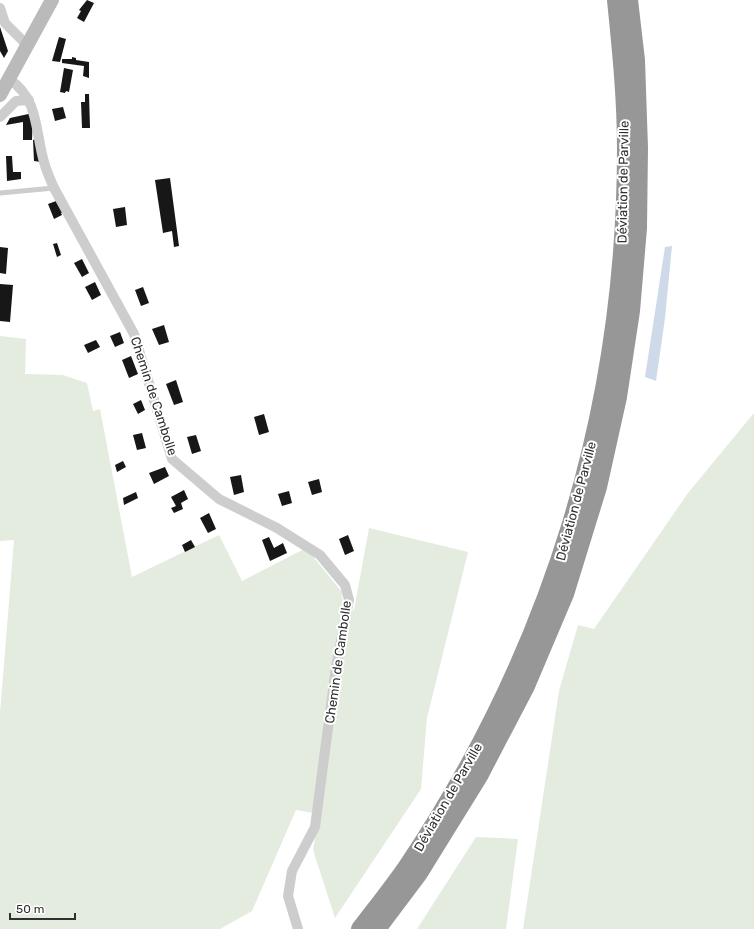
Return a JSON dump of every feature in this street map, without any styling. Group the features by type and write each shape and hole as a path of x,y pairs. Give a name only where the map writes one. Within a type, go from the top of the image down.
{"highway":[{"name":"Déviation de Parville","path":"360,929 408,866 467,769 514,677 557,571 585,480 604,393 617,309 623,227 626,148 622,58 616,0"},
{"name":"Déviation de Parville","path":"377,929 419,873 471,789 526,686 565,594 598,487 618,397 631,311 638,228 640,148 636,60 629,0"}],"main road":[{"path":"0,95 52,0"}],"street":[{"path":"0,8 5,23 27,46"},
{"name":"Chemin de Cambolle","path":"9,79 19,86 29,100 34,114 44,162 54,188 134,334 172,459 219,499 276,528 320,555 346,585 349,600 336,667 315,828 292,871 288,896 298,929"},
{"path":"0,117 16,100 29,100"}],"lane":[{"path":"0,193 54,188"}],"shaded area":[{"path":"0,336 26,339 25,374 63,375 87,383 93,411 100,409 132,577 219,535 242,581 306,548 342,592 343,610 354,610 369,528 468,552 427,718 421,789 335,918 313,850 319,814 296,810 252,911 220,929 0,929 0,713 14,540 0,541"},
{"path":"754,413 754,929 523,929 559,691 578,625 594,629 688,493"},
{"path":"476,837 518,839 506,929 417,929"}],"water":[{"path":"672,246 665,318 656,381 645,377 665,247"}],"building":[{"path":"87,0 94,3 84,22 77,18 81,11 79,10"},
{"path":"0,27 8,51 4,58 0,51"},
{"path":"59,37 66,39 60,62 52,61"},
{"path":"72,57 76,58 76,60 89,62 89,78 83,76 84,66 62,63 62,59 72,59"},
{"path":"64,68 73,70 69,92 66,91 65,93 60,92"},
{"path":"85,94 89,94 90,128 82,128 81,102 85,102"},
{"path":"63,107 66,118 55,121 52,109"},
{"path":"33,113 32,140 23,140 23,122 6,125 10,118"},
{"path":"36,139 41,162 34,161 33,140"},
{"path":"6,156 12,156 13,172 21,172 21,179 7,181"},
{"path":"170,178 179,246 174,247 172,231 163,233 155,180"},
{"path":"56,201 65,211 61,213 62,215 54,219 48,204"},
{"path":"125,207 127,225 116,227 113,209"},
{"path":"57,243 61,255 57,257 53,244"},
{"path":"0,247 8,248 6,274 0,273"},
{"path":"82,259 89,273 82,277 74,263"},
{"path":"95,282 101,295 92,300 85,287"},
{"path":"0,284 13,285 10,322 0,321"},
{"path":"143,287 149,303 141,306 135,290"},
{"path":"164,325 169,342 159,345 152,329"},
{"path":"120,332 124,343 115,347 110,336"},
{"path":"96,340 100,347 88,353 84,345"},
{"path":"131,356 138,374 129,378 122,360"},
{"path":"176,380 183,402 174,405 166,384"},
{"path":"141,400 145,410 138,414 133,404"},
{"path":"264,414 269,432 259,435 254,417"},
{"path":"142,433 146,448 137,450 133,435"},
{"path":"196,435 201,451 192,454 187,437"},
{"path":"123,461 126,467 117,472 115,465"},
{"path":"165,467 169,476 154,484 149,473"},
{"path":"241,475 244,492 234,495 230,477"},
{"path":"319,479 322,492 312,495 308,482"},
{"path":"184,490 188,499 181,503 183,509 174,513 171,508 176,506 171,497"},
{"path":"289,491 292,503 282,506 278,494"},
{"path":"136,492 138,498 124,505 123,498"},
{"path":"209,513 216,529 208,533 200,518"},
{"path":"348,535 354,551 345,555 339,539"},
{"path":"269,537 274,548 283,543 287,553 270,561 262,540"},
{"path":"191,540 195,547 185,552 182,545"}]}
